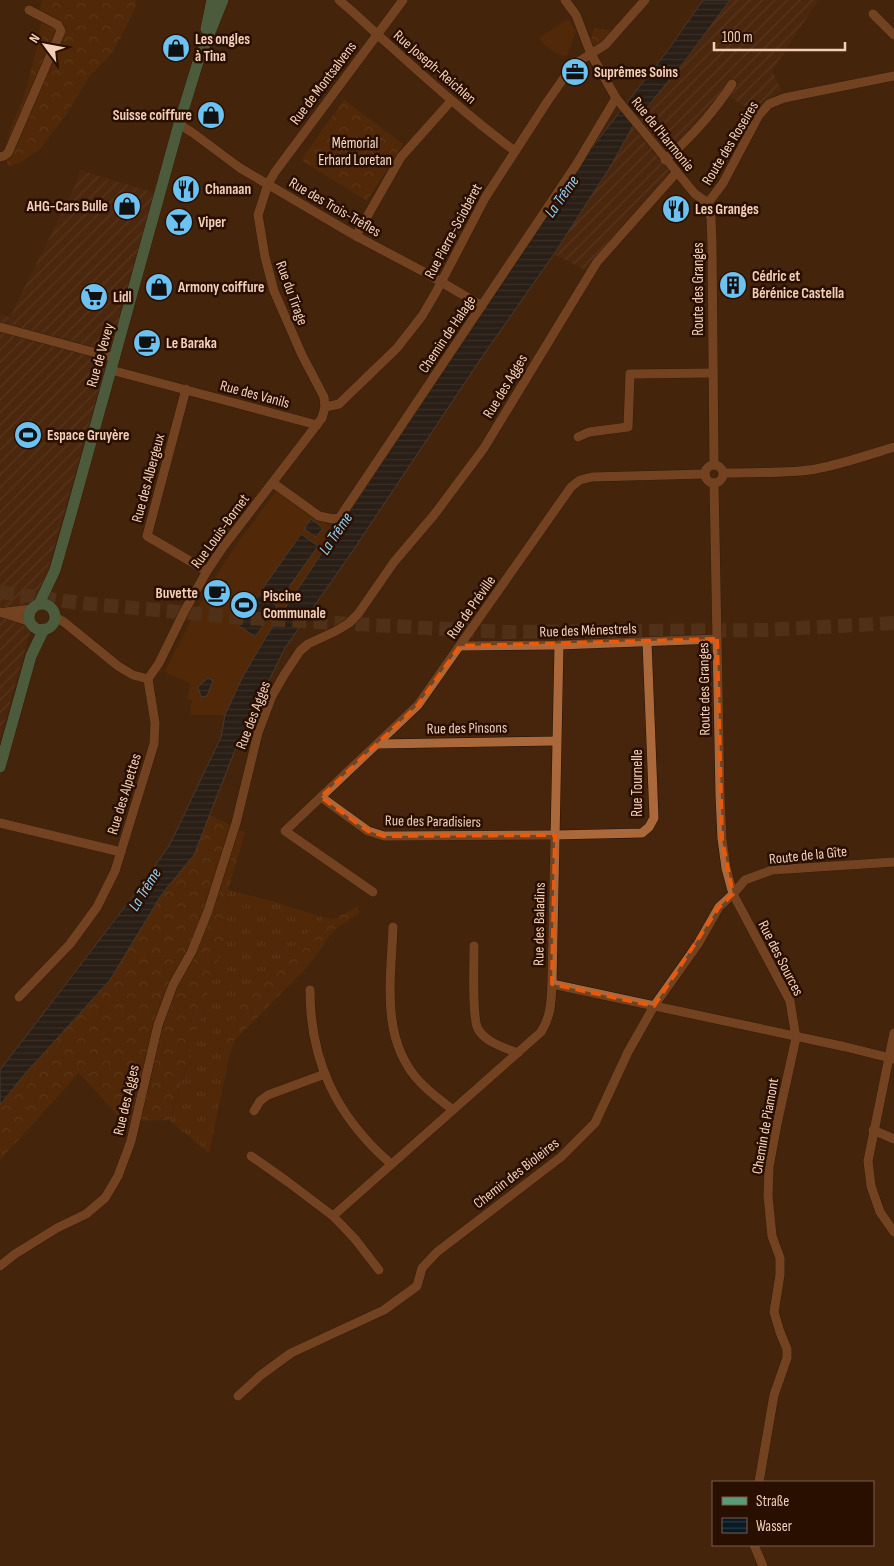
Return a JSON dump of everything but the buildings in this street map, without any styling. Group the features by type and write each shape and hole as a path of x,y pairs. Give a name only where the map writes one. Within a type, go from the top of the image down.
{"main road":[{"name":"Rue de Vevey","path":"31,656 32,623 30,615 55,570 198,62 212,0"},
{"name":"Rue de Vevey","path":"198,62 223,0"},
{"name":"Rue de Vevey","path":"0,767 31,656 44,629 51,626 55,570"},
{"path":"36,607 47,605 53,612"},
{"path":"32,623 38,629 44,629"}],"street":[{"name":"Rue Joseph-Reichlen","path":"339,0 358,15 376,34 451,101 515,151"},
{"name":"Rue de Montsalvens","path":"268,184 376,34 403,0"},
{"path":"565,0 576,15 591,54 617,100"},
{"name":"Rue Pierre-Sciobéret","path":"325,407 339,404 397,348 422,316 485,198 546,102 573,65 606,45 645,0"},
{"path":"0,157 8,153 61,31 58,24 29,10"},
{"path":"873,14 894,36"},
{"name":"Route des Roseires","path":"708,203 723,183 759,115 770,104 784,98 894,76"},
{"path":"665,160 720,102 732,84"},
{"name":"Rue de l'Harmonie","path":"617,100 676,173 695,194 708,203"},
{"name":"Chemin de Halage","path":"273,483 319,516 332,519 340,517 576,165 617,100"},
{"path":"356,236 401,157 451,101"},
{"name":"Rue des Trois-Trèfles","path":"179,124 240,168 356,236 441,281 482,306"},
{"name":"Rue des Agges","path":"0,1266 15,1254 57,1228 86,1214 105,1198 118,1176 131,1141 158,1025 173,985 192,951 208,911 236,823 258,733 272,696 284,675 300,651 308,644 336,631 349,623 358,614 394,562 434,515 484,448 597,262 676,173"},
{"name":"Rue du Tirage","path":"268,184 258,214 265,257 274,290 302,355 324,397 325,407"},
{"name":"Route des Granges","path":"708,203 711,218 712,244 714,464"},
{"path":"0,327 115,358"},
{"name":"Rue des Vanils","path":"111,370 317,425"},
{"path":"578,437 589,432 628,427 630,374 712,373"},
{"name":"Rue des Albergeux","path":"186,389 147,536 207,571"},
{"name":"Rue Louis-Bornet","path":"148,679 159,663 207,571 223,547 317,425 322,418 325,407"},
{"path":"724,473 788,472 815,469 844,463 894,447"},
{"path":"714,464 721,467 724,473 721,480 714,483 708,480 705,474 707,468 714,464"},
{"name":"Rue de Préville","path":"373,892 285,831 418,705 571,488 580,480 592,477 705,474"},
{"name":"Route des Granges","path":"714,483 722,839 726,868 733,894"},
{"path":"2,612 36,607"},
{"path":"2,612 32,623"},
{"path":"53,612 118,666 133,676 148,679"},
{"name":"Rue des Ménestrels","path":"460,646 560,645 717,639"},
{"name":"Rue Tournelle","path":"555,835 642,833 649,827 654,818 647,642"},
{"name":"Rue des Baladins","path":"560,645 556,741 552,984 796,1038 846,1047 891,1059"},
{"name":"Rue des Alpettes","path":"19,997 70,944 97,907 115,871 154,744 155,723 148,679"},
{"name":"Rue des Pinsons","path":"379,744 556,741"},
{"name":"Rue des Paradisiers","path":"321,797 368,831 384,836 555,835"},
{"path":"0,823 121,852"},
{"name":"Route de la Gîte","path":"733,894 745,880 772,870 894,862"},
{"name":"Chemin des Bioleires","path":"238,1396 261,1375 291,1353 384,1310 417,1286 422,1268 437,1252 561,1156 595,1123 628,1052 654,1006 698,944 719,907 733,894"},
{"name":"Rue des Sources","path":"733,894 790,1001 796,1038"},
{"path":"394,927 390,1004 394,1038 404,1060 420,1082 453,1110"},
{"path":"474,946 475,1014 478,1028 487,1038 500,1046 518,1053"},
{"path":"333,1216 541,1032 548,1022 552,984"},
{"path":"310,990 313,1030 318,1055 339,1105 362,1137 391,1164"},
{"path":"894,1033 891,1059 873,1130 868,1161 871,1186 880,1212 894,1232"},
{"name":"Chemin de Piamont","path":"759,1481 774,1395 787,1358 787,1349 774,1312 780,1275 780,1258 772,1236 768,1196 769,1167 796,1038"},
{"path":"254,1111 260,1101 268,1095 325,1074"},
{"path":"873,1130 894,1139"},
{"path":"251,1156 333,1216 355,1239 379,1270"},
{"path":"754,1546 763,1566"}],"highlighted area":[{"path":"717,639 722,839 733,894 719,907 654,1006 552,984 555,835 384,836 368,831 321,797 418,705 460,646"}],"shaded area":[{"path":"730,0 820,0 772,71 782,91 751,110 727,95 665,160 676,173 588,272 554,254 612,164 635,122 684,62"},
{"path":"80,170 155,193 0,738 0,315 10,317 75,186"}],"green space":[{"path":"43,0 136,0 135,9 113,52 89,77 66,115 40,149 18,164 8,166 6,146 11,127 26,90 35,56 40,31 40,8"},
{"path":"568,19 576,31 567,55 563,56 550,49 539,38"},
{"path":"594,28 612,31 602,44 593,48 590,44"},
{"name":"Mémorial Erhard Loretan","path":"344,100 403,144 367,201 301,160"},
{"name":"Piscine Communale","path":"277,490 337,531 266,637 242,678 225,715 190,715 192,700 187,698 191,684 165,672 211,584"},
{"path":"209,815 245,832 228,890 226,934 170,1120 123,1121 79,1073 0,1160 0,1105 23,1076 110,980 162,894 194,855"},
{"path":"228,890 325,918 298,942 217,1046 230,1053 209,1153 170,1121 226,934"},
{"path":"357,907 359,913 334,930 309,965 234,1041 230,1053 217,1046 243,998 298,942 325,918 334,919"}],"water":[{"name":"La Trême","path":"703,0 730,0 684,62 635,122 612,164 554,254 285,648 237,745 194,855 162,894 110,980 23,1076 0,1105 0,1070 146,879 170,844 221,737 225,715 242,678 266,637 590,150 668,50"},
{"path":"311,519 323,528 316,537 304,529"},
{"path":"301,534 318,546 280,600 263,588"},
{"path":"259,594 277,606 255,637 238,625"},
{"path":"208,678 213,681 207,696 201,697 198,687"}],"tunnel":[{"path":"0,592 80,603 244,618 503,632 766,630 894,623"}],"place":[{"name":"Les ongles à Tina","path":"176,48"},
{"name":"Suprêmes Soins","path":"575,72"},
{"name":"Suisse coiffure","path":"211,115"},
{"name":"Chanaan","path":"186,189"},
{"name":"AHG-Cars Bulle","path":"127,206"},
{"name":"Les Granges","path":"676,209"},
{"name":"Viper","path":"179,222"},
{"name":"Cédric et Bérénice Castella","path":"733,285"},
{"name":"Armony coiffure","path":"159,287"},
{"name":"Lidl","path":"94,297"},
{"name":"Le Baraka","path":"147,343"},
{"name":"Espace Gruyère","path":"28,435"},
{"name":"Buvette","path":"217,593"},
{"name":"Piscine Communale","path":"244,605"}]}
